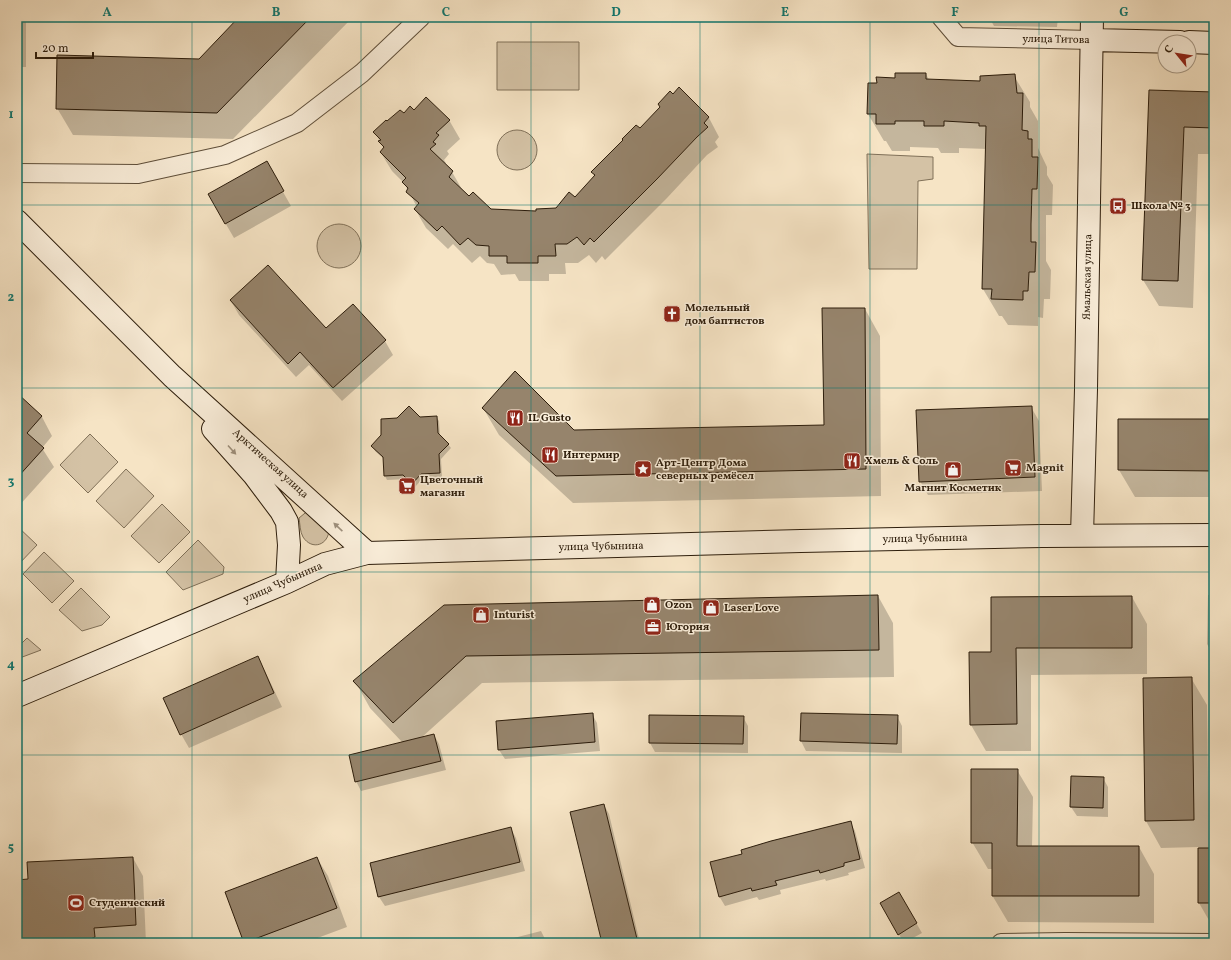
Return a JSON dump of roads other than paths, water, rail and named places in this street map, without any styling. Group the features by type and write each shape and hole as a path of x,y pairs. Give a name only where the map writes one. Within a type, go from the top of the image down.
{"street":[{"path":"17,173 138,174 225,155 296,123 362,73 422,17"},
{"name":"улица Титова","path":"941,17 958,37 1157,41"},
{"name":"Ямальская улица","path":"1082,536 1092,17"},
{"path":"1197,42 1214,43"},
{"name":"Арктическая улица","path":"17,221 172,376 367,553"},
{"name":"Арктическая улица","path":"172,376 204,419 254,475 281,511 287,522 290,545 286,582"},
{"name":"улица Чубынина","path":"17,696 325,564 367,553 801,541 1214,535"},
{"path":"1001,943 1214,943"}],"place":[{"name":"Школа № 3","path":"1118,206"},
{"name":"Молельный дом баптистов","path":"672,314"},
{"name":"IL Gusto","path":"515,418"},
{"name":"Интермир","path":"550,455"},
{"name":"Хмель & Соль","path":"852,461"},
{"name":"Magnit","path":"1013,468"},
{"name":"Арт-Центр Дома северных ремёсел","path":"643,469"},
{"name":"Магнит Косметик","path":"953,470"},
{"name":"Цветочный магазин","path":"407,486"},
{"name":"Ozon","path":"652,605"},
{"name":"Laser Love","path":"711,608"},
{"name":"Inturist","path":"481,615"},
{"name":"Югория","path":"653,627"},
{"name":"Студенческий","path":"76,903"}]}
